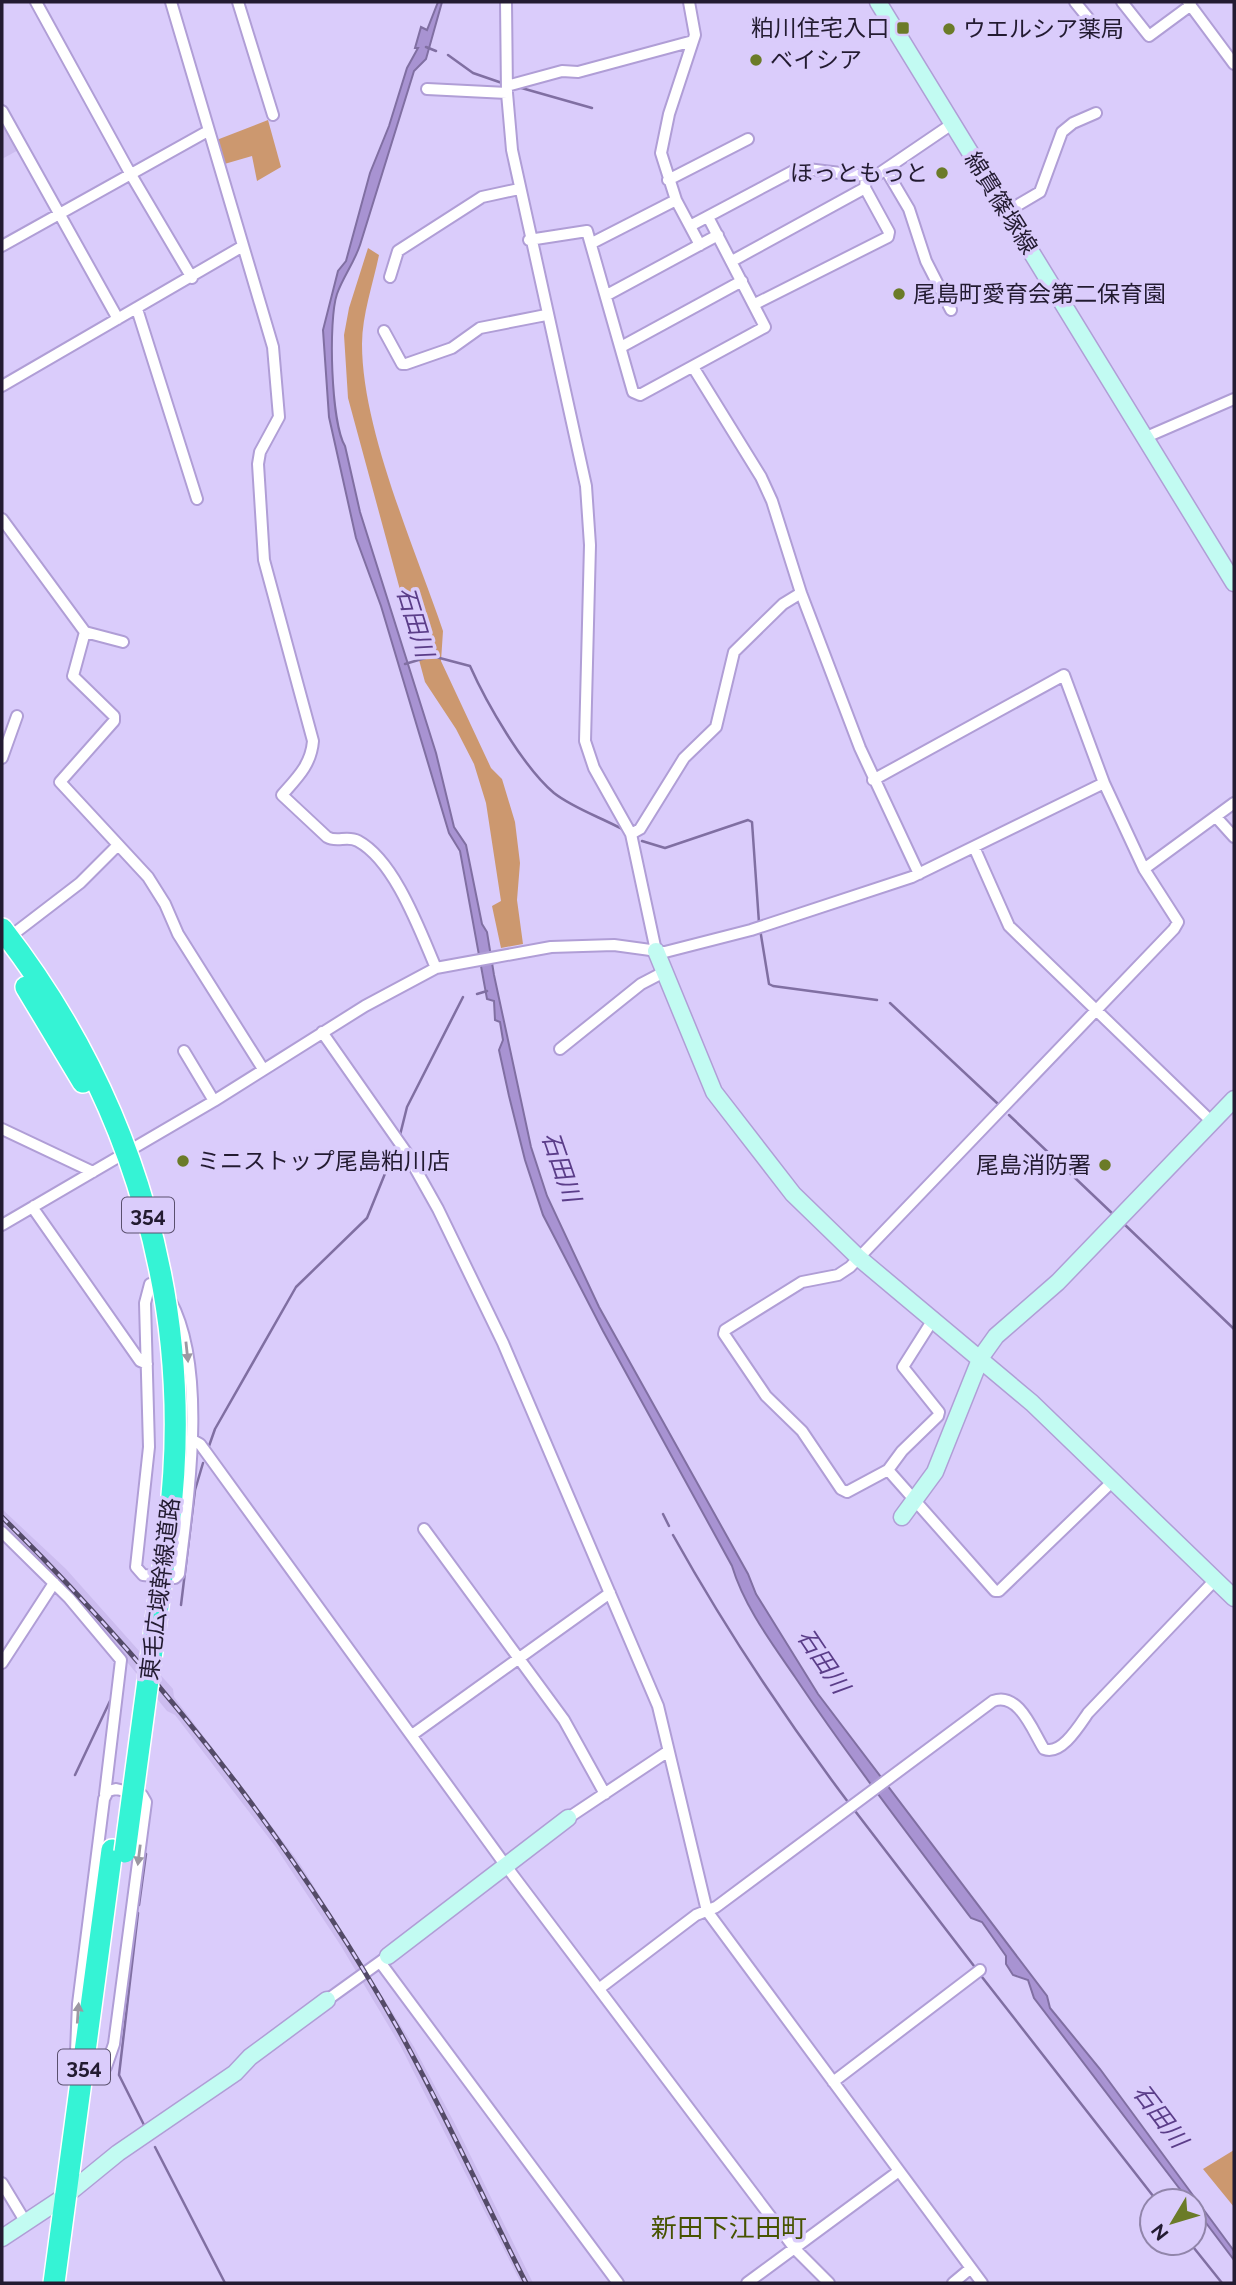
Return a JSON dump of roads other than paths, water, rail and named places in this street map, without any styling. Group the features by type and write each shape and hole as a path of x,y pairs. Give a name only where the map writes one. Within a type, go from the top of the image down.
{"highway":[{"name":"東毛広域幹線道路","path":"3,941 83,1051 123,1155 136,1216 157,1286 176,1430 88,2078 80,2182 67,2283"},
{"name":"東毛広域幹線道路","path":"54,2283 64,2197 88,2078"}],"street":[{"path":"36,2 130,173 192,278"},
{"path":"171,2 273,347 279,416 258,464 261,542 313,741 312,755 305,769 282,795 327,837 332,840 350,838 365,846 407,899 436,968"},
{"path":"238,2 273,115"},
{"path":"506,2 507,90 519,190 584,474 588,508 590,545 585,741 594,768 631,834 656,951 702,1068 724,1108 793,1194 859,1258 981,1357 1234,1598"},
{"path":"689,2 695,34 668,114 661,153 676,200 700,245"},
{"name":"綿貫篠塚線","path":"878,2 1234,583"},
{"path":"1075,2 1097,29"},
{"path":"1122,2 1149,36 1189,4 1234,64"},
{"path":"427,89 507,90 562,71 578,72 693,41"},
{"path":"2,111 118,319"},
{"path":"1006,212 1040,192 1062,132 1073,123 1096,113"},
{"path":"732,261 866,183 952,124"},
{"path":"2,246 208,131"},
{"path":"668,180 748,139"},
{"path":"690,226 799,168 866,183"},
{"path":"886,170 909,208 926,261 951,310"},
{"path":"755,304 888,237 889,232 866,183"},
{"path":"390,277 398,251 482,197 519,190"},
{"path":"592,243 676,200"},
{"path":"529,240 583,229 589,233 633,392 637,395 766,325 708,217"},
{"path":"607,295 718,235"},
{"path":"2,386 243,246"},
{"path":"621,346 743,281"},
{"path":"137,309 197,499"},
{"path":"384,331 402,364 406,364 452,348 480,328 546,314"},
{"path":"693,367 761,477 801,593 873,780 919,874"},
{"path":"1144,438 1234,399"},
{"path":"2,519 85,632 123,642"},
{"path":"631,834 640,829 690,750 716,727 734,652 783,604 801,593"},
{"path":"85,632 73,676 114,716 114,721 60,782 118,845 159,895 178,934 263,1069"},
{"path":"873,780 1064,675 1104,783 1144,869 1178,924 859,1258 838,1275 796,1285 725,1330 724,1334 766,1396 802,1431 841,1489 847,1492 888,1470 902,1451 938,1416 939,1412 903,1367 934,1318"},
{"path":"2,757 17,716"},
{"path":"2,1225 214,1101 416,976 464,961 541,948 614,945 665,953 760,927 919,874 1104,783"},
{"path":"1144,869 1234,803"},
{"path":"1216,817 1234,837"},
{"path":"3,941 80,883 118,845"},
{"path":"974,847 1009,926 1212,1122"},
{"path":"560,1049 641,984 664,972"},
{"path":"322,1032 406,1152 438,1209 503,1343 658,1706 706,1911 982,2283"},
{"path":"184,1051 214,1101"},
{"path":"902,1517 915,1501 948,1444 981,1357 996,1336 1058,1282 1234,1099"},
{"path":"2,1129 93,1172"},
{"path":"34,1206 140,1361 147,1364"},
{"path":"157,1286 181,1322 185,1337 191,1439 179,1574 175,1578 143,1575 136,1567 148,1457 147,1364 145,1303 157,1286"},
{"path":"191,1439 200,1444 506,1866 795,2249 829,2283"},
{"path":"888,1470 995,1591 999,1591 1113,1481"},
{"path":"424,1530 564,1720 606,1794"},
{"path":"2,1532 54,1583 121,1660 78,2004 76,2052 88,2078 106,2067 114,2044 146,1802 142,1795 116,1789 105,1797"},
{"path":"600,1988 696,1915 716,1907 866,1798 981,1709 999,1699 1014,1703 1044,1749 1054,1749 1074,1734 1088,1713 1215,1580"},
{"path":"2,1663 54,1583"},
{"path":"412,1735 610,1592"},
{"path":"2,2238 64,2197 80,2182 235,2073 250,2057 384,1959 568,1818 667,1752"},
{"path":"384,1959 618,2283"},
{"path":"832,2082 980,1970"},
{"path":"747,2283 899,2171"},
{"path":"2,2183 25,2221"},
{"path":"953,2283 971,2268"}],"waterway":[{"path":"426,47 436,51"},
{"path":"448,55 473,73 505,84"},
{"path":"518,87 592,108"},
{"name":"石田川","path":"405,664 432,656 470,666 506,733 542,782 570,803 622,829"},
{"path":"642,841 665,848 748,820 752,822 759,923"},
{"path":"760,929 769,984 877,1000"},
{"path":"477,994 487,991"},
{"path":"400,1135 407,1107 463,997"},
{"path":"890,1003 997,1103"},
{"path":"1009,1115 1115,1216"},
{"path":"209,1446 215,1429 296,1287 367,1218 395,1149"},
{"path":"1123,1223 1234,1329"},
{"path":"181,1605 195,1490 203,1463"},
{"path":"663,1514 669,1526"},
{"path":"673,1535 756,1672 848,1802"},
{"path":"75,1775 110,1701"},
{"path":"852,1807 974,1966"},
{"path":"139,1905 146,1854"},
{"path":"138,1913 119,2075 144,2125"},
{"path":"982,1977 1146,2187"},
{"path":"155,2147 225,2283"},
{"path":"1201,2257 1222,2283"}],"railway":[{"path":"2,1517 59,1575 166,1695 266,1823 312,1890 397,2027 526,2283"}],"place":[{"name":"粕川住宅入口","path":"903,28"},
{"name":"ウエルシア薬局","path":"949,29"},
{"name":"ベイシア","path":"756,60"},
{"name":"ほっともっと","path":"942,173"},
{"name":"尾島町愛育会第二保育園","path":"899,294"},
{"name":"ミニストップ尾島粕川店","path":"183,1161"},
{"name":"尾島消防署","path":"1105,1165"}],"district":[{"name":"新田下江田町","path":"729,2228"}]}
